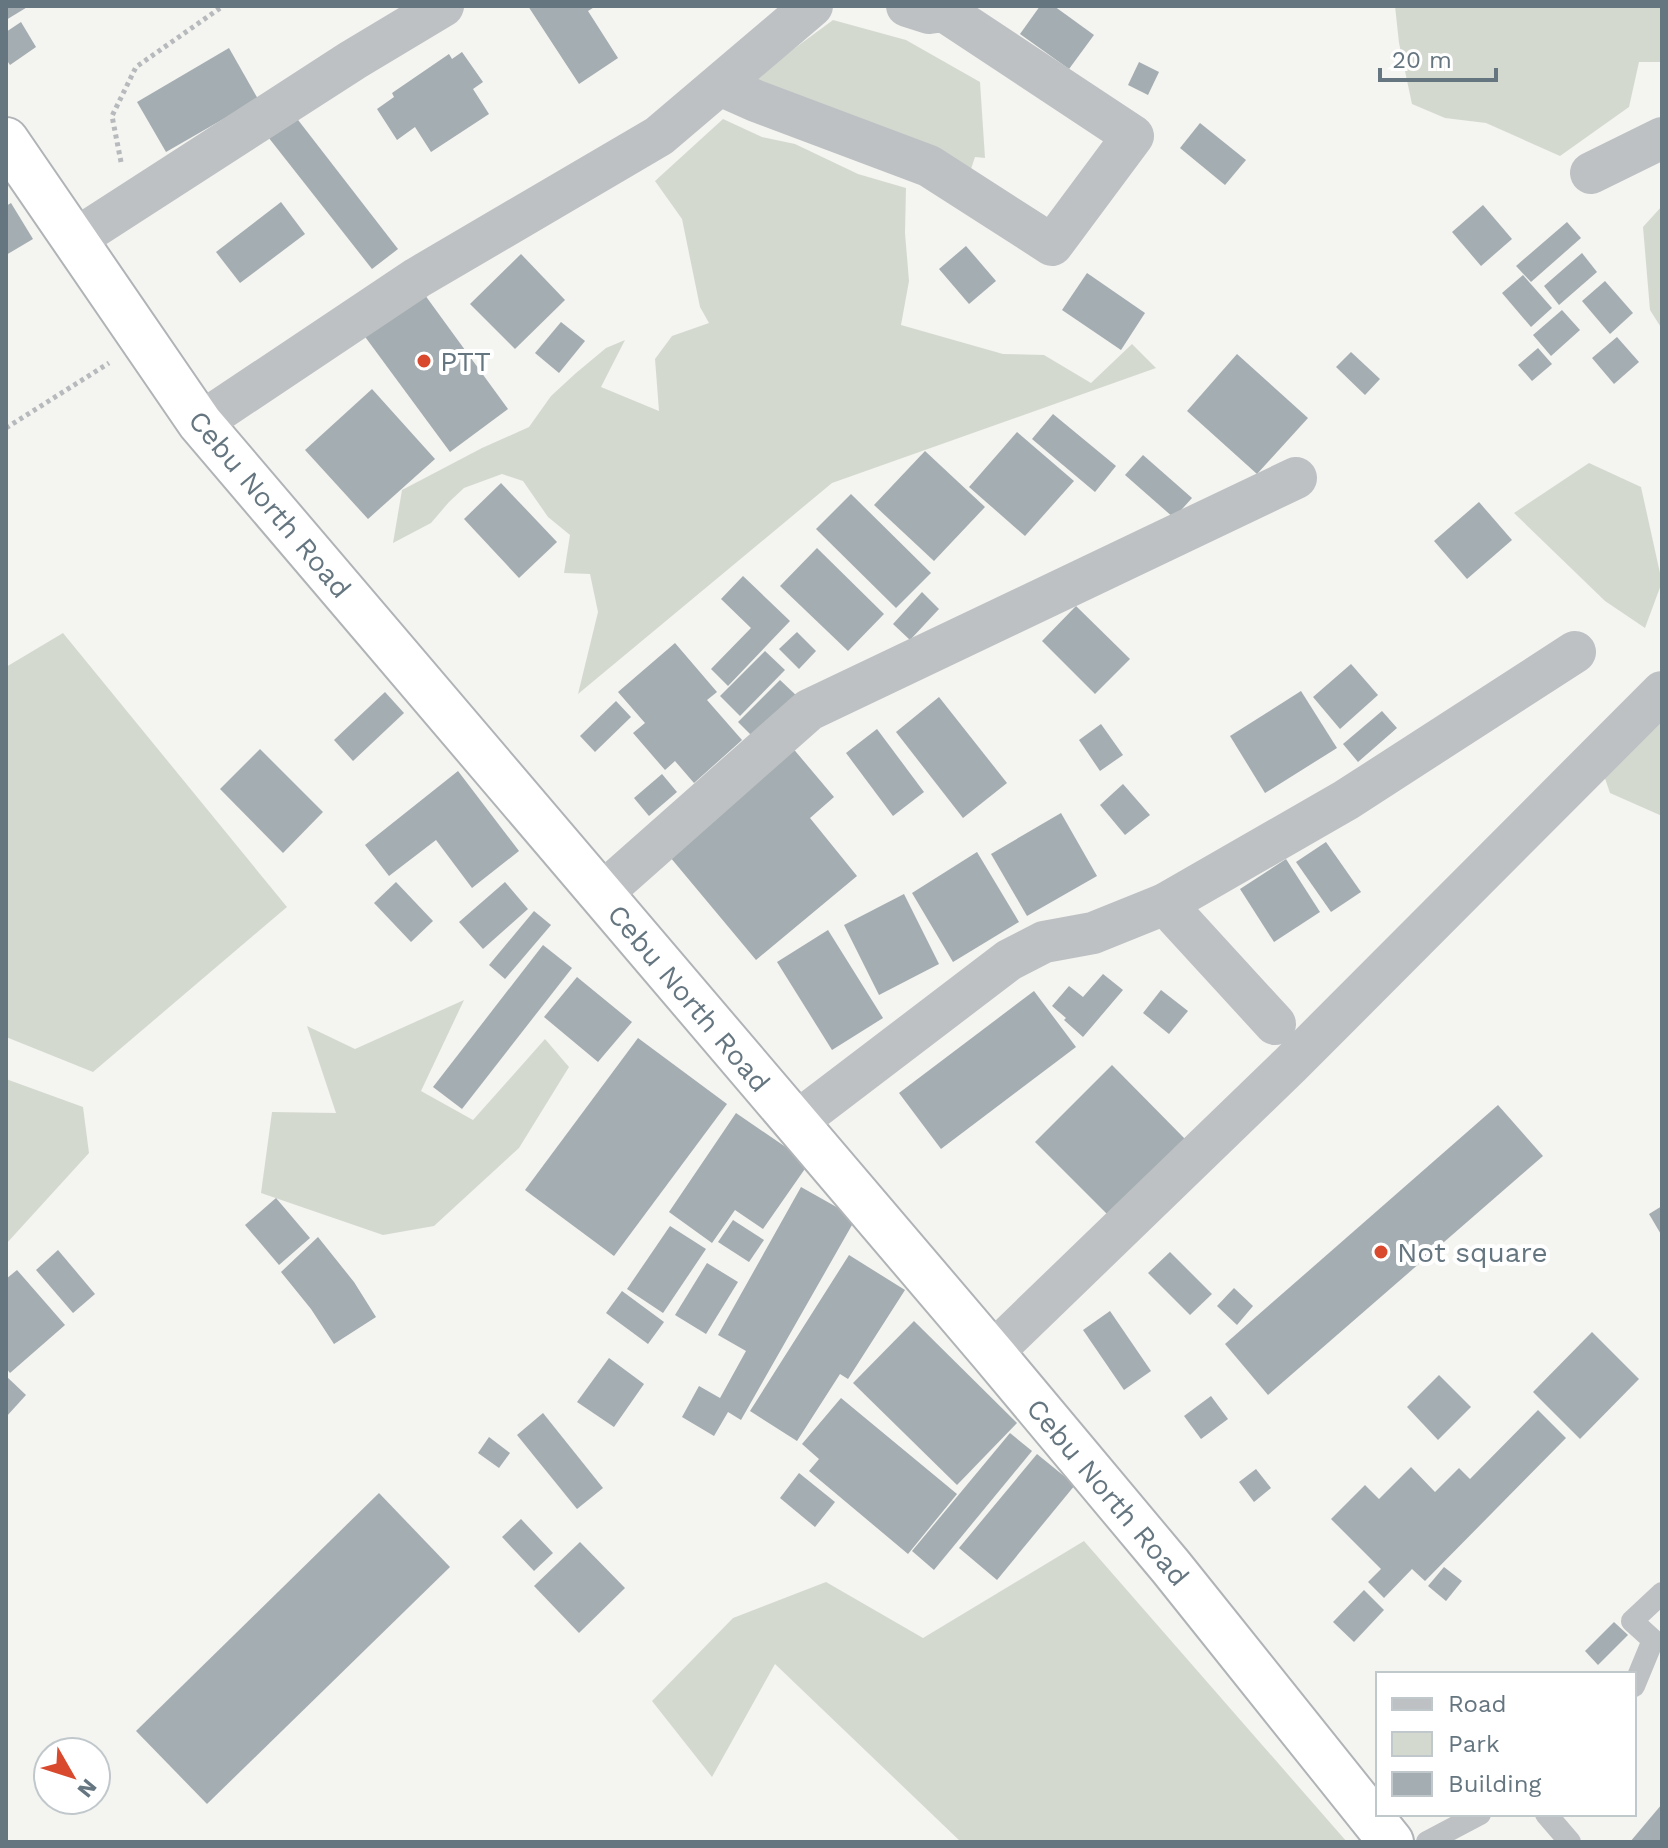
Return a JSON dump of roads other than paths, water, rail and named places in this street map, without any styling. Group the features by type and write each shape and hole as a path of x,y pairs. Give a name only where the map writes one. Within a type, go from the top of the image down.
{"highway":[{"name":"Cebu North Road","path":"6,140 200,423 992,1353 1171,1567 1391,1842"}],"street":[{"path":"74,240 353,60 443,6"},
{"path":"200,423 417,278 659,136 812,6"},
{"path":"720,85 929,166 1052,245 1133,136 944,11 929,13 907,6"},
{"path":"1591,173 1662,138"},
{"path":"601,894 809,710 1296,478"},
{"path":"795,1123 1009,960 1044,942 1093,933 1165,904 1346,800 1575,652"},
{"path":"992,1353 1290,1065 1662,692"},
{"path":"1165,904 1275,1024"}],"lane":[{"path":"1636,1681 1653,1640 1632,1621 1662,1593"},
{"path":"1427,1842 1476,1816"},
{"path":"1548,1816 1570,1842"}],"place":[{"name":"PTT","path":"424,361"},
{"name":"Not square","path":"1381,1252"}]}
